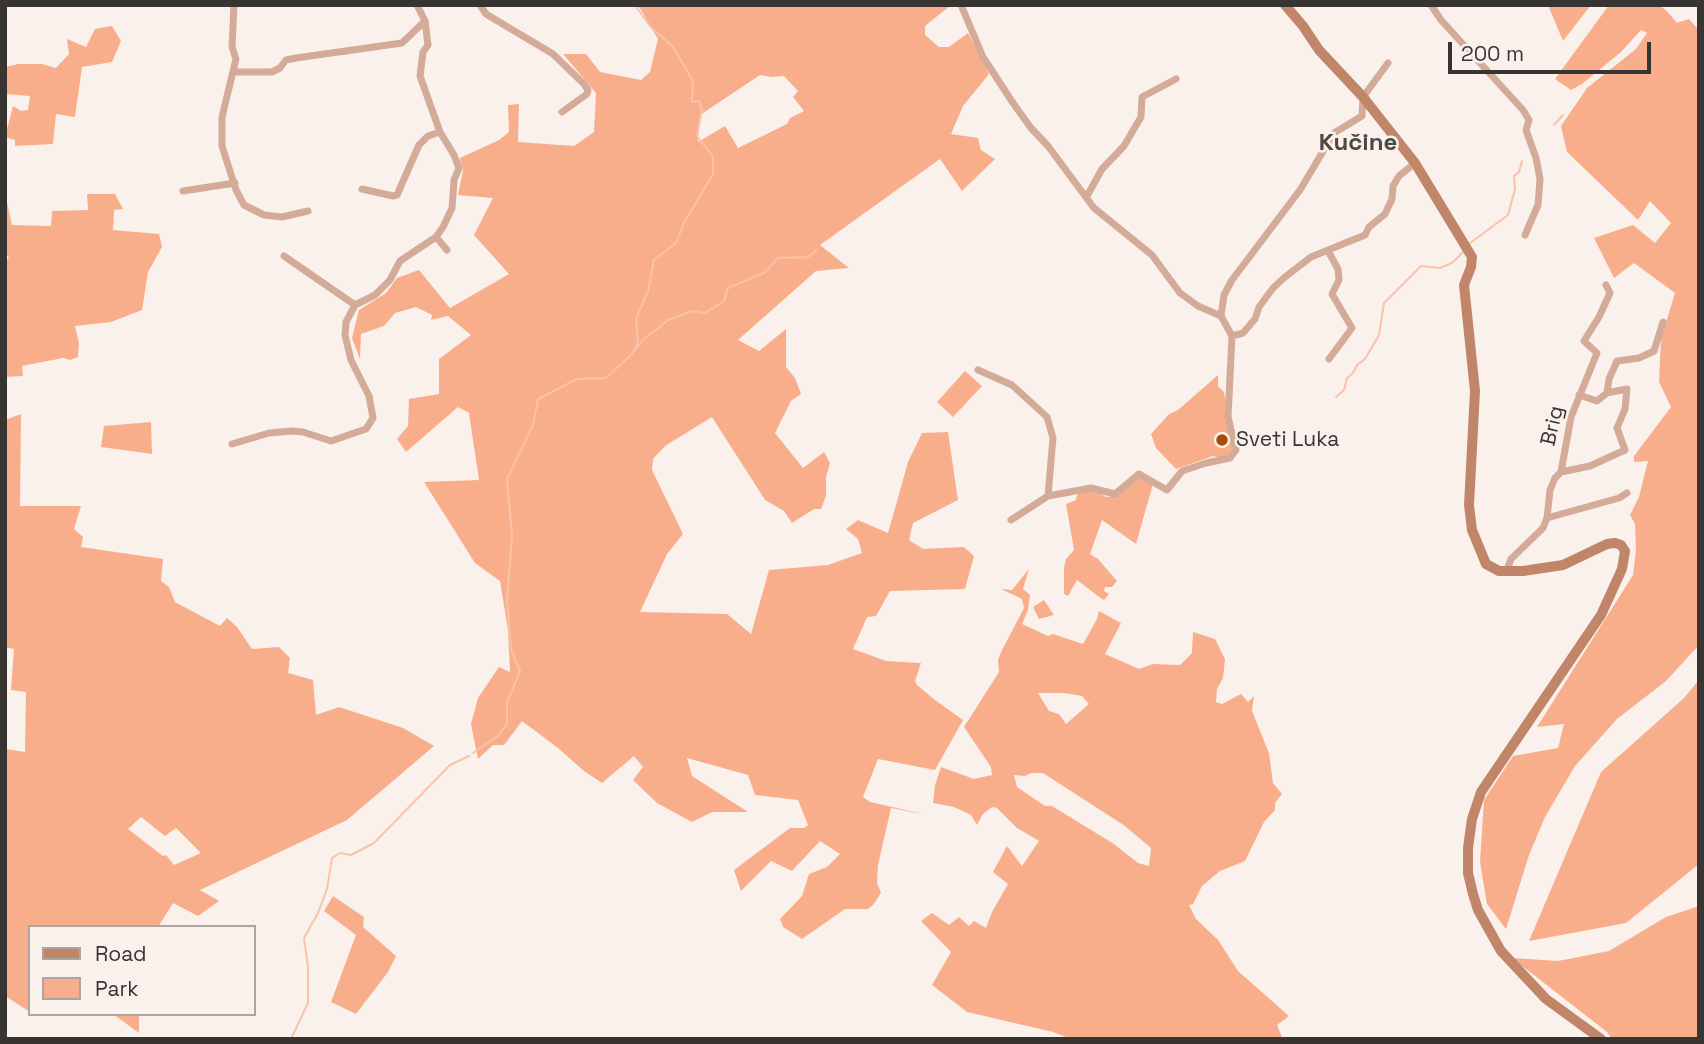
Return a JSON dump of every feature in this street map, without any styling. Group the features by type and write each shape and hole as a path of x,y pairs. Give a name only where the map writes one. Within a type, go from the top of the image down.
{"main road":[{"path":"1285,5 1319,50 1363,97 1415,163 1472,257 1464,285 1475,391 1470,519 1476,543 1486,564 1491,569 1506,572 1563,565 1607,544 1621,545 1625,551 1622,569 1601,615 1490,777 1475,804 1468,848 1468,873 1473,894 1494,940 1518,971 1546,999 1601,1039"}],"street":[{"path":"234,5 232,47 236,59 235,72 222,117 222,146 235,184 244,205 264,215 282,217 308,211"},
{"path":"232,444 269,433 292,431 331,441 366,429 373,418 369,396 351,360 345,335 346,322 355,305 375,295 390,279 400,261 436,237 452,208 454,180 458,168 454,155 440,132 419,76 423,52 428,45 425,21 417,5"},
{"path":"480,5 486,14 553,54 588,90 587,94 562,112"},
{"path":"961,5 984,57 1013,103 1087,195 1094,208 1152,255 1180,293 1198,306 1221,316 1232,335 1228,417 1236,450 1230,458 1182,471 1167,490 1139,474 1115,494 1091,488 1048,496 1011,520"},
{"path":"1431,5 1441,20 1523,110 1529,120 1526,130 1540,179 1538,205 1525,235"},
{"path":"235,72 272,72 286,61 296,58 401,43 425,21"},
{"path":"1221,316 1224,295 1232,280 1300,190 1334,133 1362,116 1363,97 1388,63"},
{"path":"1087,195 1102,169 1124,146 1142,117 1142,97 1176,79"},
{"path":"362,189 397,195 419,145 428,136 440,132"},
{"path":"1232,335 1243,333 1255,319 1259,307 1273,288 1285,276 1311,257 1365,235 1385,214 1392,199 1392,186 1399,176 1415,163"},
{"path":"183,191 235,184"},
{"path":"436,237 447,250"},
{"path":"1328,251 1338,269 1339,279 1332,294 1352,328 1329,359"},
{"path":"284,256 355,305"},
{"name":"Brig","path":"1506,572 1511,559 1543,528 1547,518 1550,490 1561,472 1571,417 1597,353 1584,341 1600,317 1610,293 1605,285"},
{"path":"1607,393 1609,379 1617,361 1639,358 1654,351 1663,322"},
{"path":"978,370 1012,385 1047,418 1053,438 1048,496"},
{"path":"1561,472 1590,466 1625,450 1617,428 1625,409 1627,389 1607,393 1597,401 1579,396"},
{"path":"1547,518 1619,498 1627,493"}],"green space":[{"path":"638,5 951,5 925,26 925,35 939,47 949,47 968,33 989,74 963,106 951,134 978,138 981,150 995,159 962,191 940,159 820,245 849,268 816,271 738,340 759,351 786,329 786,367 795,378 801,394 791,401 775,433 803,468 824,452 830,463 826,477 826,496 821,509 814,509 792,523 784,511 765,500 712,417 665,446 653,459 652,470 683,534 667,554 640,612 727,614 751,634 769,570 828,565 862,553 858,539 846,529 858,520 888,533 908,462 922,433 948,432 958,500 913,523 909,540 923,549 964,547 974,556 965,589 890,591 876,616 867,617 853,649 886,661 921,663 915,681 917,685 963,720 935,770 878,759 863,797 870,802 928,815 891,808 878,865 877,883 881,893 873,905 868,909 845,909 802,939 783,927 780,919 802,896 809,874 827,867 840,854 820,841 792,871 771,861 741,891 734,870 790,828 804,828 808,825 798,800 755,795 748,775 687,758 692,776 748,812 712,812 692,822 657,803 633,780 643,767 634,756 602,783 522,721 504,745 493,745 478,759 471,724 478,698 499,667 510,672 508,630 500,581 475,563 424,482 479,480 469,413 458,407 406,452 397,439 408,426 409,399 439,394 439,359 471,335 448,316 431,320 432,315 416,307 395,313 384,326 361,334 360,359 352,338 359,310 386,293 397,278 419,270 450,308 509,274 474,235 493,198 458,195 463,171 460,158 499,140 509,132 508,105 519,104 518,142 574,146 594,132 596,93 563,54 586,54 600,72 641,80 650,72 658,39","holes":["760,75 784,76 798,91 793,97 804,111 790,118 787,124 738,148 725,126 698,142 700,115"]},
{"path":"1548,5 1591,5 1563,41"},
{"path":"1609,5 1658,5 1677,23 1689,19 1699,30 1699,645 1666,681 1617,719 1575,766 1545,817 1529,855 1506,929 1487,904 1480,862 1484,800 1513,756 1558,748 1564,724 1537,727 1633,575 1635,524 1630,515 1639,497 1648,461 1634,462 1634,456 1671,407 1659,382 1661,339 1675,293 1634,263 1614,278 1594,238 1633,225 1655,243 1671,223 1650,201 1638,220 1567,152 1561,126 1587,88 1636,49 1647,33 1641,30 1621,52 1571,90 1555,79"},
{"path":"112,26 121,41 112,62 82,67 75,117 56,114 53,144 15,146 15,140 5,137 13,106 21,111 28,110 30,96 5,94 5,67 42,64 56,68 69,54 67,39 86,47 95,29"},
{"path":"5,194 12,225 51,226 52,211 88,210 87,194 115,194 123,209 114,210 113,230 159,234 162,247 148,272 142,310 111,322 75,326 79,343 78,357 22,366 23,376 5,377 5,261 9,258 5,252"},
{"path":"965,371 982,386 953,417 937,402"},
{"path":"1218,375 1218,386 1224,392 1233,450 1230,455 1220,458 1213,456 1176,469 1156,448 1151,434 1169,414 1178,410"},
{"path":"21,414 20,506 81,506 74,529 83,537 81,547 163,559 161,581 169,587 175,602 220,626 227,618 237,627 252,649 279,647 290,658 288,673 313,680 316,715 339,707 403,728 434,746 347,820 200,890 219,901 198,916 173,903 159,925 28,925 28,1011 5,996 5,749 25,752 26,692 11,690 14,649 5,647 5,420","holes":["141,817 165,836 176,828 201,853 174,865 166,855 163,856 128,829"]},
{"path":"151,422 152,454 101,447 104,426"},
{"path":"1140,477 1153,484 1136,544 1102,520 1090,554 1098,559 1117,581 1112,587 1105,587 1104,591 1109,594 1104,600 1077,580 1068,596 1064,594 1066,559 1074,550 1066,504 1076,500 1078,491 1096,491 1106,497 1119,495 1135,478"},
{"path":"1029,569 1023,589 1030,595 1022,624 1048,636 1053,634 1083,644 1099,611 1121,623 1105,654 1139,669 1153,664 1180,665 1192,653 1193,632 1215,639 1225,659 1216,702 1222,704 1241,694 1248,702 1254,696 1252,711 1269,753 1273,783 1282,794 1275,803 1275,810 1264,822 1245,861 1220,871 1202,886 1193,904 1189,905 1196,919 1218,940 1238,971 1289,1016 1277,1025 1283,1039 1071,1039 1053,1032 967,1012 932,985 951,952 921,921 932,913 949,925 959,917 969,926 974,921 986,928 1008,884 993,872 1007,846 1022,866 1039,841 1017,828 997,808 992,807 983,814 977,825 971,815 954,807 933,803 941,767 974,779 992,775 991,767 964,727 999,672 998,660 1024,608 1022,599 1001,589 1012,590","holes":["1038,693 1082,696 1089,704 1066,724 1059,714 1049,711","1043,773 1125,826 1151,848 1149,866 1138,863 1114,844 1052,806 1045,806 1017,787 1014,775 1025,776"]},
{"path":"1044,600 1054,615 1039,619 1033,607"},
{"path":"1699,680 1699,864 1626,923 1529,941 1601,772 1684,698"},
{"path":"333,896 364,917 363,927 396,956 388,972 356,1014 331,1002 356,935 324,911"},
{"path":"1699,906 1699,1039 1612,1039 1607,1032 1512,958 1558,961 1609,951 1666,917"},
{"path":"116,1016 139,1016 139,1033"}],"waterway":[{"path":"473,753 498,736 507,724 507,703 520,671 511,649 507,600 512,536 507,479 533,425 538,399 577,379 606,378 632,354 638,343 636,319 648,291 654,260 676,243 684,223 713,174 713,157 697,136 702,109 699,101 692,102 693,81 673,47 650,26 635,5"},
{"path":"1554,125 1563,115"},
{"path":"1470,243 1508,215 1515,189 1514,176 1519,172 1522,161"},
{"path":"636,349 668,320 692,311 705,313 724,301 728,288 764,273 778,258 808,257 817,250"},
{"path":"1336,397 1344,390 1347,378 1365,359 1379,335 1384,303 1421,266 1440,268 1452,263 1463,252"},
{"path":"291,1039 308,1003 308,967 304,938 327,889 332,858 340,853 351,855 374,843 450,765 469,756"}],"place":[{"name":"Sveti Luka","path":"1222,440"}],"district":[{"name":"Kučine","path":"1358,143"}]}
